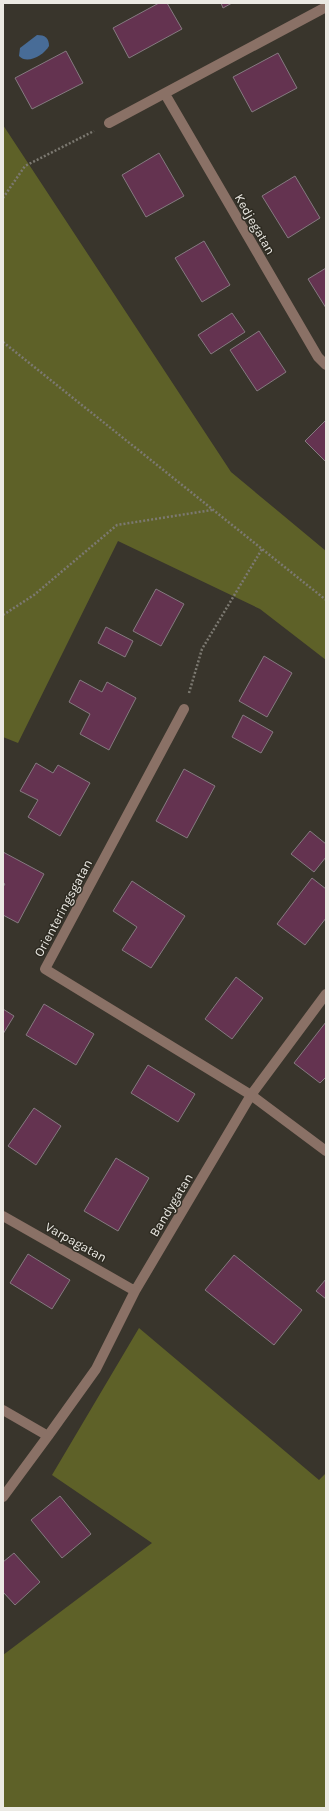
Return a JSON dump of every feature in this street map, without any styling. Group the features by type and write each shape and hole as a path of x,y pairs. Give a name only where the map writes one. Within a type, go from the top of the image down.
{"street":[{"path":"109,123 326,7"},
{"name":"Kedjegatan","path":"165,94 318,357 326,365"},
{"name":"Orienteringsgatan","path":"184,709 45,969 251,1095"},
{"name":"Bandygatan","path":"3,1497 96,1369 135,1291 251,1095 326,994"},
{"path":"251,1095 326,1151"},
{"name":"Varpagatan","path":"3,1216 135,1291"},
{"path":"3,1410 48,1436"}],"path":[{"path":"3,198 25,166 109,123"},
{"path":"3,342 326,600"},
{"path":"3,615 34,595 117,525 213,510"},
{"path":"184,709 202,649 262,549"}],"green space":[{"path":"3,125 231,472 326,551 326,660 260,609 118,541 18,743 3,737"},
{"path":"139,1328 319,1480 326,1473 326,1808 3,1808 3,1655 152,1543 52,1475"}],"water":[{"path":"37,35 46,38 49,46 43,53 35,58 26,60 22,59 19,56 20,48"}],"building":[{"path":"159,3 167,3 182,29 129,58 113,28"},
{"path":"221,3 232,3 223,8"},
{"path":"66,51 83,83 32,109 15,78"},
{"path":"278,53 297,88 252,112 233,77"},
{"path":"159,153 184,196 146,217 122,175"},
{"path":"295,176 320,218 288,238 262,196"},
{"path":"204,241 230,285 202,302 175,258"},
{"path":"326,268 326,308 308,279"},
{"path":"232,313 245,332 211,354 198,335"},
{"path":"259,331 286,372 257,391 230,350"},
{"path":"326,420 326,462 305,441"},
{"path":"156,589 184,604 161,646 133,631"},
{"path":"106,627 133,641 125,657 98,643"},
{"path":"264,656 292,673 267,717 239,701"},
{"path":"80,680 102,692 107,682 136,698 109,750 80,734 90,714 69,702"},
{"path":"243,715 273,732 261,753 232,737"},
{"path":"36,763 53,773 58,765 90,783 60,836 28,817 38,800 20,791"},
{"path":"184,769 215,786 187,838 156,821"},
{"path":"310,831 326,844 326,857 314,872 291,854"},
{"path":"3,852 44,874 18,923 3,915 3,887 5,884 3,883"},
{"path":"312,878 326,889 326,918 305,945 277,924"},
{"path":"132,881 185,916 151,968 122,950 137,927 113,911"},
{"path":"236,977 263,998 232,1039 205,1019"},
{"path":"44,1004 94,1034 76,1065 26,1035"},
{"path":"3,1009 14,1016 3,1034"},
{"path":"326,1022 326,1077 320,1083 294,1063"},
{"path":"148,1065 195,1094 178,1122 131,1093"},
{"path":"34,1108 61,1126 36,1165 8,1146"},
{"path":"116,1158 149,1178 118,1231 84,1211"},
{"path":"28,1254 70,1280 52,1309 10,1283"},
{"path":"234,1255 302,1310 274,1345 205,1290"},
{"path":"326,1279 326,1299 316,1291"},
{"path":"60,1496 91,1534 62,1558 31,1520"},
{"path":"14,1553 40,1582 15,1605 3,1592 3,1562"}]}
